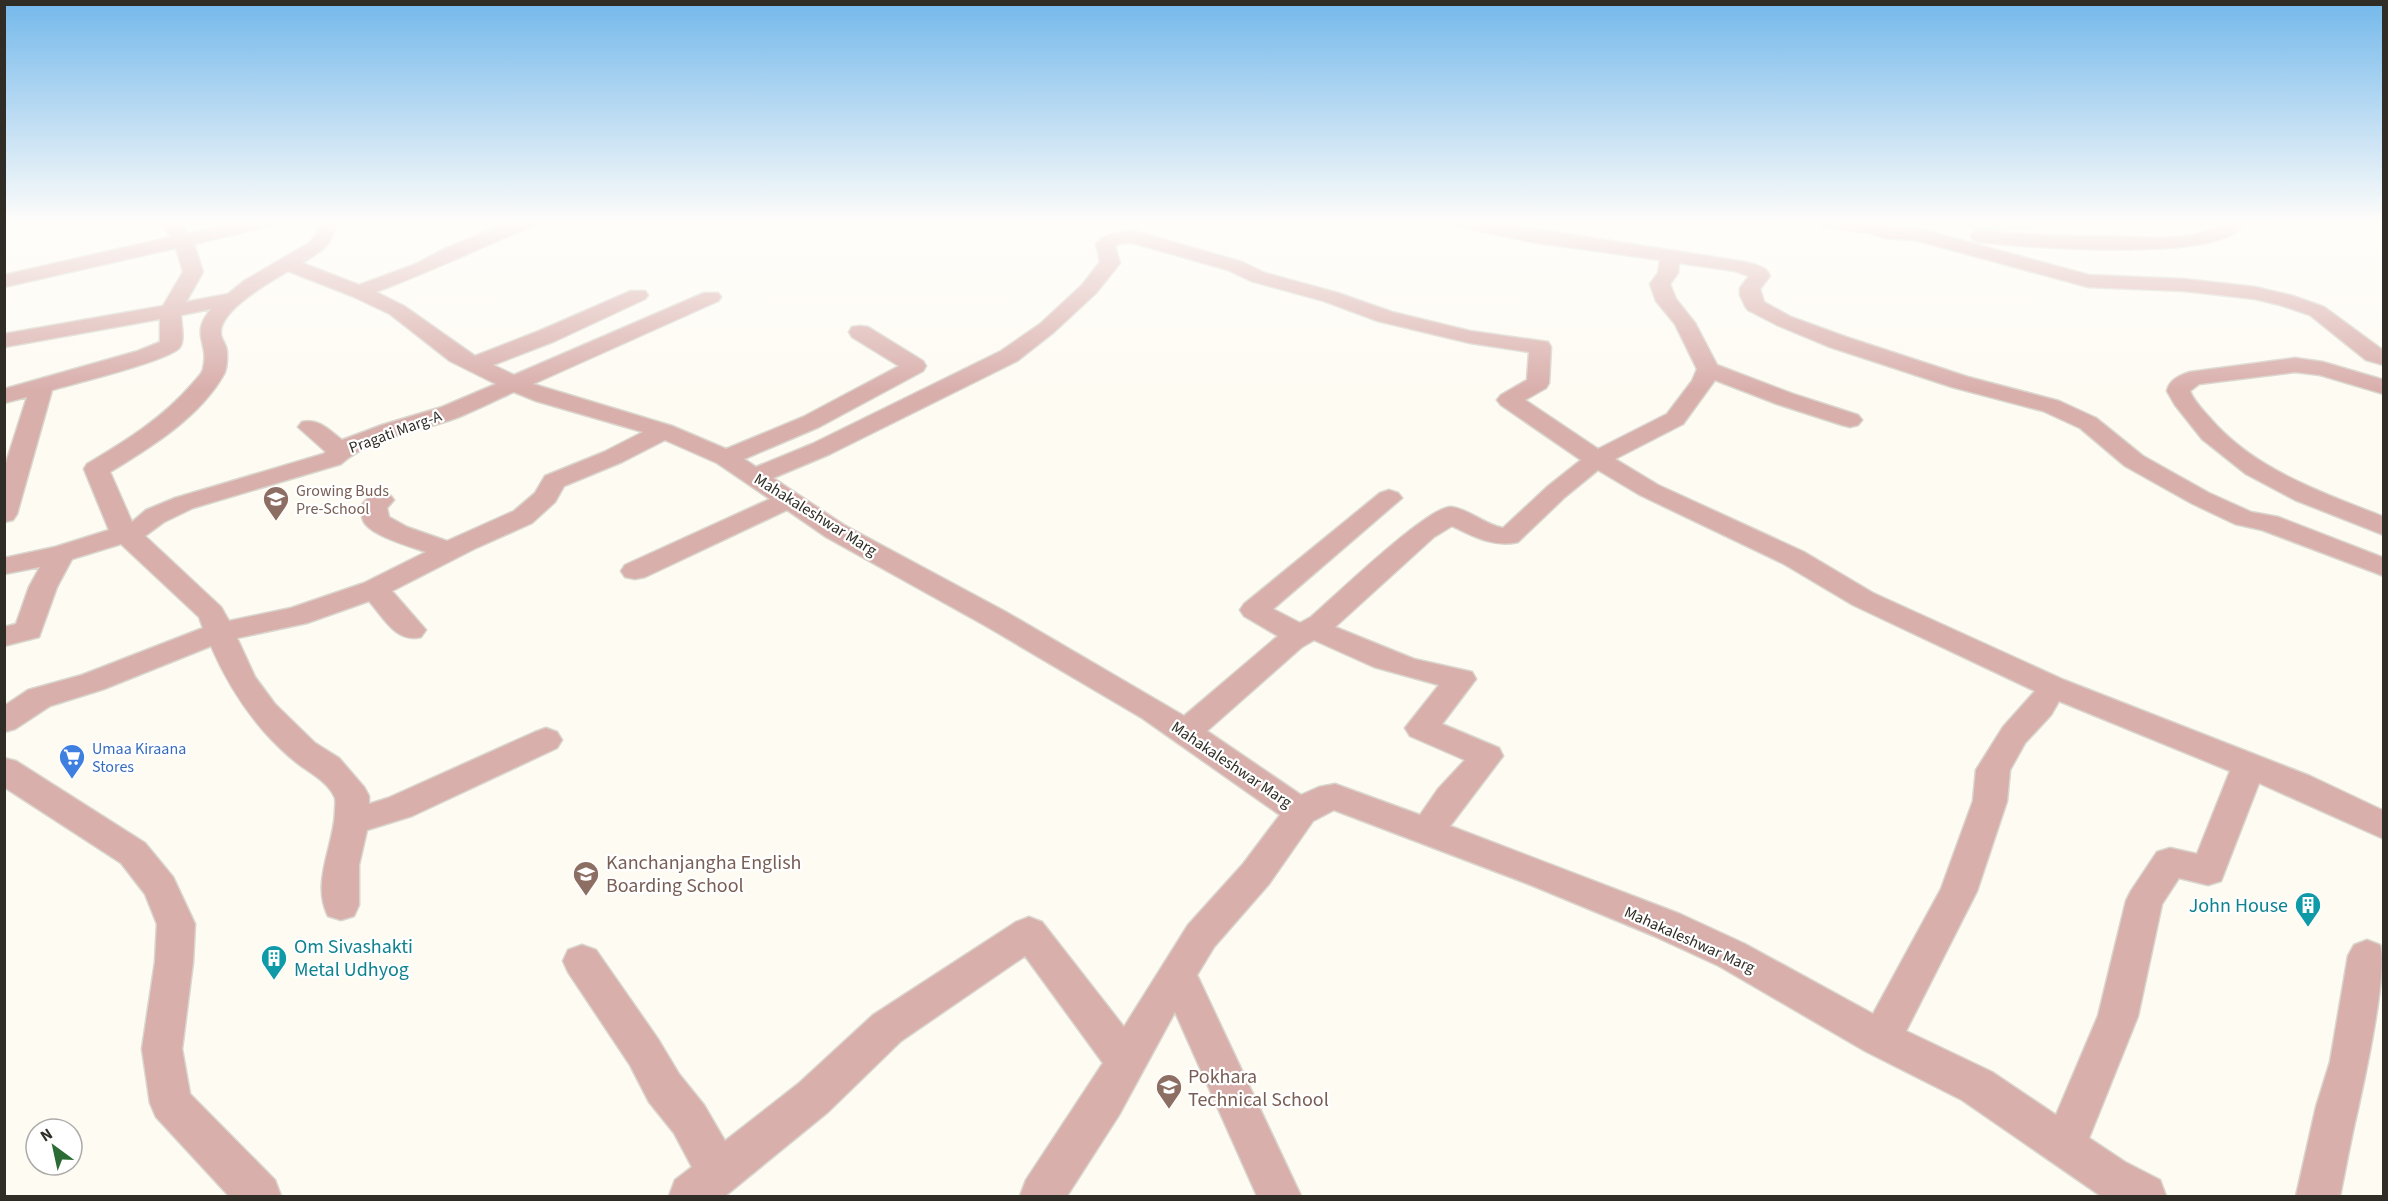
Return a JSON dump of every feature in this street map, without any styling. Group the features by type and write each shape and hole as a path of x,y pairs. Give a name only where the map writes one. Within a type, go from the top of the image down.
{"street":[{"path":"4,396 146,356 171,345 170,311 189,278"},
{"path":"264,278 251,285 215,317 209,330 210,339 216,348 214,372 182,411 134,447 96,469 122,530 211,613 242,680 264,712 303,751 327,766 352,796 352,822 341,865 341,905"},
{"name":"Mahakaleshwar Marg","path":"323,278 397,310 458,356 514,384 544,396 664,431 726,458 835,531 996,619 1153,710 1301,812 1319,800 1335,797 1544,875 1667,925 1788,985 1879,1038 1977,1086 2109,1178 2144,1197"},
{"path":"359,292 396,278"},
{"path":"756,476 820,449 1008,356 1047,328 1098,278"},
{"path":"1262,278 1331,297 1362,310 1396,320 1470,338 1540,347 1538,383 1509,400 1597,459 1649,490 1794,558 1863,599 2052,687 2298,785 2384,826"},
{"path":"1664,278 1660,284 1666,301 1685,323 1690,339 1708,369 1785,399 1850,420"},
{"path":"1758,278 1750,288 1750,295 1755,306 1768,313 1838,342 1960,382 2051,406 2088,423 2133,461 2200,498 2244,518 2269,523 2334,546 2384,568"},
{"path":"2077,278 2088,281 2206,287 2286,300 2318,311 2374,355 2384,359"},
{"path":"475,364 638,296"},
{"name":"Pragati Marg-A","path":"4,566 61,554 138,530 166,510 184,503 332,459 344,448 390,430 450,411 711,297"},
{"path":"4,341 234,299"},
{"path":"726,458 812,422 915,366 860,332"},
{"path":"2384,387 2323,369 2295,365 2198,377 2187,380 2178,388 2178,393 2222,447 2246,465 2294,489 2384,527"},
{"path":"1185,733 1306,632 1321,624 1425,531 1450,515 1494,535 1509,536 1556,492 1597,459 1675,419 1702,382 1708,369"},
{"path":"4,514 11,466 41,387"},
{"path":"310,427 341,452"},
{"path":"4,721 39,698 93,682 220,632 297,616 374,589 449,550 536,511 549,494 554,481 613,457 664,431"},
{"path":"1389,498 1254,610 1306,632 1426,674 1461,680 1421,728 1487,756 1450,798 1427,832"},
{"path":"635,571 790,499"},
{"path":"381,500 374,506 376,521 398,533 449,550"},
{"path":"4,637 29,630 43,587 61,554"},
{"path":"374,589 411,630"},
{"path":"1879,1038 1895,1013 1959,891 1990,801 1993,770 2014,735 2040,707 2052,687"},
{"path":"352,822 400,807 546,740"},
{"path":"2063,1146 2118,1016 2144,902 2170,862 2208,871 2249,765"},
{"path":"4,770 133,853 160,886 176,924 174,962 162,1049 171,1103 259,1197"},
{"path":"1042,1197 1104,1101 1177,973 1202,936 1256,874 1301,812"},
{"path":"582,961 644,1052 664,1088 689,1119 705,1185 813,1098 887,1028 1029,933 1126,1061"},
{"path":"2318,1197 2337,1107 2350,1062 2367,956"},
{"path":"1177,973 1280,1197"}],"place":[{"name":"Growing Buds Pre-School","path":"276,522"},
{"name":"Umaa Kiraana Stores","path":"72,780"},
{"name":"Kanchanjangha English Boarding School","path":"586,897"},
{"name":"John House","path":"2308,928"},
{"name":"Om Sivashakti Metal Udhyog","path":"274,981"},
{"name":"Pokhara Technical School","path":"1169,1110"}]}
